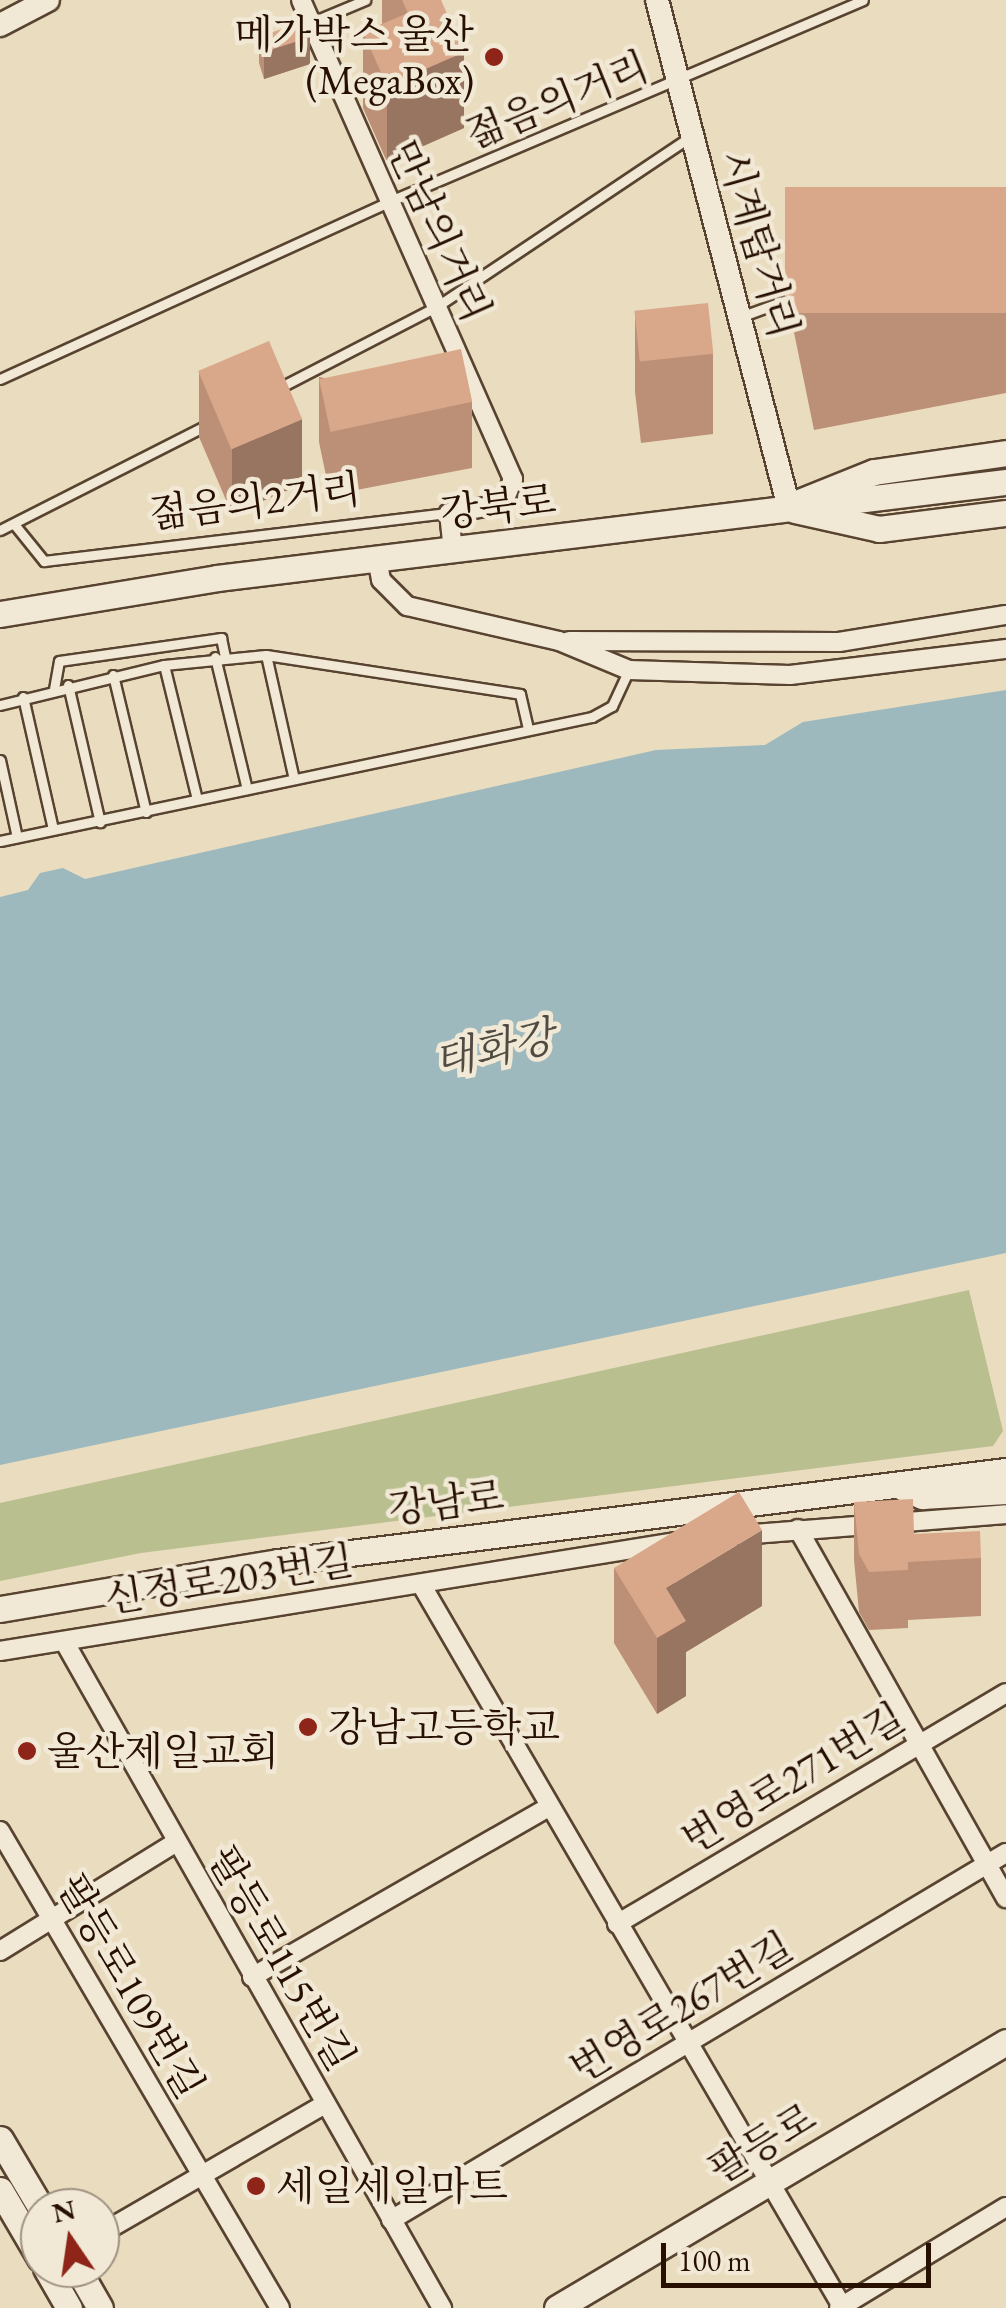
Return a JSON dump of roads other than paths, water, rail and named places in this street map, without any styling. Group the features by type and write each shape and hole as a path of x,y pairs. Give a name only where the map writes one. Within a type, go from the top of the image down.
{"main road":[{"path":"789,508 815,491 874,472 1006,453"},
{"name":"강북로","path":"0,614 453,549 1006,482"},
{"path":"789,508 879,530 1006,512"},
{"name":"강남로","path":"0,1609 278,1562 904,1488 921,1477 1006,1471"},
{"name":"강남로","path":"904,1488 922,1496 1006,1492"},
{"name":"팔등로","path":"557,2308 1006,2042"},
{"path":"0,2140 29,2188"},
{"path":"0,2190 20,2224"}],"street":[{"path":"0,24 48,0"},
{"name":"만남의거리","path":"301,0 307,24 436,307 514,490"},
{"name":"시계탑거리","path":"657,0 690,137 743,316 789,508"},
{"name":"젊음의2거리","path":"449,513 503,504 514,490"},
{"path":"449,513 453,549"},
{"path":"377,559 381,580 407,606 558,641 629,670 790,675 1006,649"},
{"path":"558,641 839,642 1006,615"},
{"name":"신정로203번길","path":"0,1651 421,1584 606,1549 798,1529 1006,1514"},
{"path":"798,1529 1006,1898"},
{"path":"421,1584 841,2307 1006,2207"},
{"name":"팔등로115번길","path":"64,1641 442,2308"},
{"name":"번영로271번길","path":"618,1924 1006,1692"},
{"path":"252,1977 549,1807"},
{"name":"팔등로109번길","path":"0,1831 280,2308"},
{"path":"0,1950 52,1922 175,1842"},
{"name":"번영로267번길","path":"391,2220 1006,1854"},
{"path":"120,2223 326,2104"}],"lane":[{"path":"307,24 365,0"},
{"name":"젊음의거리","path":"0,380 388,202 678,83 863,0"},
{"path":"260,397 436,307 690,137"},
{"path":"743,316 806,293"},
{"path":"0,530 225,415"},
{"name":"젊음의2거리","path":"14,524 44,561 449,513"},
{"path":"54,689 59,661 221,638 220,657 247,789"},
{"path":"0,705 164,665 220,657 266,656 520,694 528,730"},
{"path":"266,656 294,779"},
{"path":"164,665 198,800"},
{"path":"0,841 592,717 612,706 629,670"},
{"path":"114,675 146,812"},
{"path":"68,686 100,822"},
{"path":"23,697 53,829"},
{"path":"0,760 17,838"}],"water":[{"name":"태화강","path":"1006,690 1006,1253 0,1465 0,897 28,890 40,873 63,868 85,879 656,750 765,745 803,722"}],"place":[{"name":"메가박스 울산 (MegaBox)","path":"494,57"},
{"name":"강남고등학교","path":"308,1727"},
{"name":"울산제일교회","path":"27,1751"},
{"name":"세일세일마트","path":"256,2186"}]}
